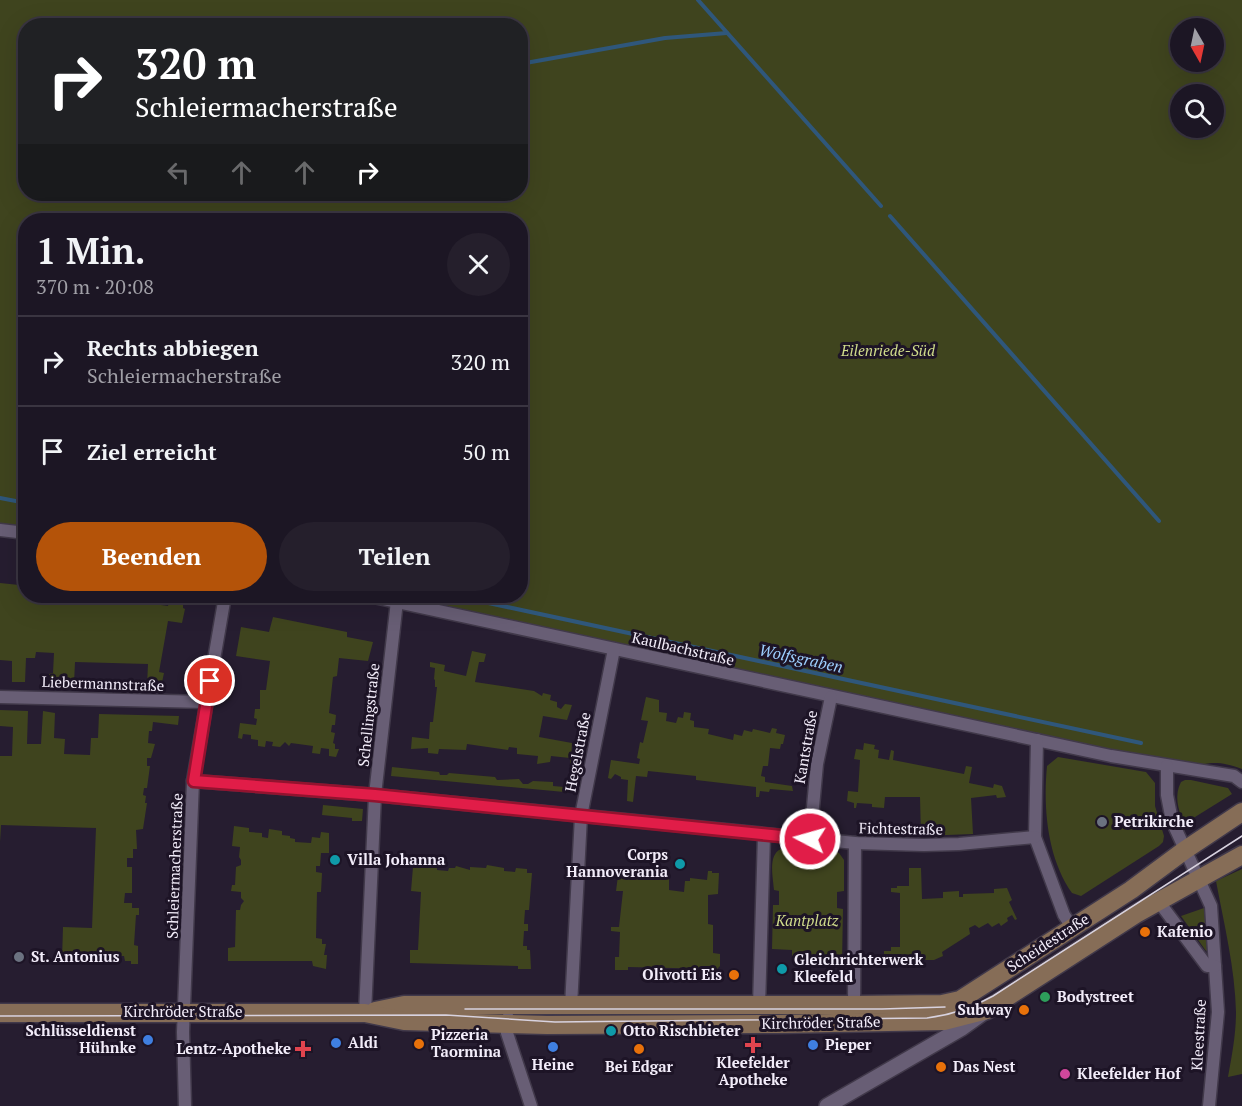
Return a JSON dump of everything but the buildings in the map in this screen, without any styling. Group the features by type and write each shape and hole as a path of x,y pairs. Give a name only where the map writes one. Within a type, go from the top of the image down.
{"main road":[{"name":"Scheidestraße","path":"960,1000 1131,890 1242,812"},
{"name":"Scheidestraße","path":"987,1010 1136,914 1242,855"},
{"name":"Kirchröder Straße","path":"365,1013 404,1005 759,1006 942,1004 960,1000"},
{"name":"Kirchröder Straße","path":"0,1013 365,1013 404,1021 508,1024 778,1024 944,1021 987,1010"}],"street":[{"path":"0,530 18,532"},
{"name":"Schleiermacherstraße","path":"184,1106 183,1032 194,781 224,603"},
{"name":"Schellingstraße","path":"365,1013 375,795 397,603"},
{"name":"Kaulbachstraße","path":"402,603 1037,740 1167,766 1234,776 1242,782"},
{"name":"Hegelstraße","path":"571,1006 581,816 614,649"},
{"name":"Liebermannstraße","path":"0,697 206,702"},
{"name":"Kantstraße","path":"810,839 817,764 831,697"},
{"path":"1037,740 1035,837 1064,915 1072,927"},
{"path":"1167,766 1167,795 1172,821 1185,850"},
{"name":"Fichtestraße","path":"194,781 375,795 855,843 959,844 1035,837"},
{"path":"759,1006 764,835"},
{"path":"854,1005 855,843"},
{"name":"Kleestraße","path":"1185,850 1211,906 1217,1032 1209,1106"},
{"path":"1159,902 1207,966 1215,966"},
{"name":"Scheidestraße","path":"924,1050 960,1000"},
{"path":"508,1005 507,1033 531,1106"},
{"name":"Scheidestraße","path":"827,1106 964,1027 987,1010"}],"green space":[{"name":"Eilenriede-Süd","path":"0,0 1242,0 1242,769 1213,763 1184,769 402,603 528,603 528,213 18,213 18,532 0,530"},
{"path":"0,583 18,585 18,603 161,603 161,605 168,606 169,603 183,604 185,609 182,623 168,621 159,672 164,673 161,687 147,686 148,664 75,662 74,684 49,683 49,674 53,673 54,653 36,652 35,658 26,658 25,682 12,682 12,661 0,660"},
{"path":"273,617 347,632 347,637 373,642 368,661 339,658 337,676 333,677 329,713 336,715 335,725 332,725 331,732 335,733 333,743 335,749 339,749 336,757 329,756 329,749 321,748 320,754 312,753 313,746 291,743 289,746 285,742 280,747 272,746 273,742 266,741 265,747 258,746 258,740 251,739 251,735 243,734 242,739 238,738 240,723 256,725 255,709 260,709 260,690 266,690 270,661 236,656 241,627 269,632"},
{"path":"472,651 486,654 484,662 479,662 475,682 534,691 542,696 543,693 551,695 550,700 557,702 557,707 561,709 565,704 572,705 567,720 543,716 539,737 572,743 571,758 580,759 575,793 391,776 392,767 439,772 440,775 449,773 495,777 497,780 519,779 523,784 533,781 553,782 553,786 564,787 565,781 571,782 570,758 551,756 550,762 537,764 538,756 517,754 517,748 509,747 508,750 467,744 466,750 439,749 438,754 428,753 428,748 411,749 412,737 429,739 430,722 433,722 437,687 435,687 434,679 435,668 430,667 430,662 445,665 444,671 466,676"},
{"path":"646,697 659,700 659,712 667,713 666,721 676,723 678,717 683,718 684,712 691,713 690,720 694,721 694,727 709,729 708,734 733,740 734,734 742,736 744,730 752,732 753,729 770,733 772,728 777,729 776,733 785,735 783,744 780,749 770,748 768,766 763,766 761,776 765,777 765,782 792,786 793,791 770,789 769,792 760,791 759,797 756,797 756,787 696,780 696,776 648,771 647,777 636,776 633,802 627,801 628,780 621,779 615,774 611,779 608,778 611,760 639,764 640,759 637,758 640,742 643,743 648,721 641,720"},
{"path":"0,710 28,711 27,744 41,744 43,711 55,713 54,738 65,739 64,754 90,755 91,738 98,738 99,714 179,716 178,725 153,722 152,731 149,731 148,743 155,744 151,758 147,758 147,766 150,766 147,788 144,788 143,795 146,796 145,803 147,803 143,829 136,830 137,849 133,849 133,858 127,858 127,867 132,867 132,893 125,893 124,903 132,903 132,908 139,908 139,915 136,915 134,945 138,946 138,964 125,961 124,956 69,956 69,959 62,959 63,927 92,928 96,828 1,825 0,842 0,756 12,756 13,727 0,726"},
{"path":"864,743 875,745 874,749 879,750 878,758 889,760 891,750 894,751 893,760 964,774 966,766 972,767 969,783 993,788 994,784 1002,786 1006,797 997,798 996,795 971,798 973,834 921,836 920,797 885,797 884,808 857,803 854,808 854,803 847,801 848,791 858,792 860,760 854,759 856,749 863,750"},
{"path":"1058,757 1146,772 1155,783 1155,806 1164,836 1159,846 1081,896 1072,893 1064,879 1057,864 1049,832 1046,798 1047,766"},
{"path":"1185,780 1228,788 1232,794 1187,822 1183,821 1177,797 1181,782"},
{"path":"323,805 363,809 362,821 322,815"},
{"path":"234,826 249,828 249,832 262,833 262,837 268,838 269,829 282,831 282,835 290,836 295,839 295,842 311,843 312,837 320,838 321,832 329,833 329,853 321,853 320,866 316,866 316,872 322,873 321,892 317,892 316,938 322,939 322,944 326,944 324,955 327,955 326,969 313,966 312,961 228,961 228,948 235,947 236,910 240,910 244,901 241,898 241,892 231,891 232,885 235,885 236,867 241,865 240,847 232,846"},
{"name":"Kantplatz","path":"784,848 836,852 844,860 844,891 837,892 837,908 843,909 842,963 792,962 792,950 772,949 773,905 779,905 779,891 774,890 772,865 775,854"},
{"path":"417,857 434,858 434,862 437,862 437,870 448,871 449,868 456,866 470,870 470,867 486,868 487,865 504,868 504,871 515,872 516,868 527,869 527,873 532,873 529,910 525,910 524,924 528,924 528,931 524,931 523,946 527,946 527,950 530,950 531,969 518,969 518,966 410,963 410,950 418,950 421,892 411,891 412,861"},
{"path":"619,868 666,876 666,879 669,879 669,890 684,892 685,881 690,881 690,878 707,880 708,871 719,873 718,894 708,895 708,924 713,925 713,953 720,954 720,966 717,969 628,967 628,970 615,970 615,957 619,957 620,932 611,931 611,927 619,927 623,891 616,891"},
{"path":"909,868 921,868 922,899 943,898 943,892 959,891 959,897 963,897 963,894 994,893 994,889 1007,888 1012,900 1009,902 1017,919 1015,920 1012,915 1001,926 999,923 992,927 988,923 979,928 975,925 969,928 970,934 942,952 943,956 934,960 918,960 918,965 884,962 884,951 891,951 891,947 900,947 900,893 891,892 891,888 909,886"},
{"path":"1242,869 1242,1074 1228,1077 1236,1012 1234,979 1216,881"},
{"path":"1204,908 1208,950 1206,951 1181,916"}],"waterway":[{"path":"698,0 881,206"},
{"path":"528,63 665,38 727,33"},
{"path":"890,216 1159,521"},
{"name":"Wolfsgraben","path":"0,498 18,501"},
{"name":"Wolfsgraben","path":"489,603 1141,743"}],"tram line":[{"path":"0,1016 446,1015 555,1022 936,1017 962,1010 993,996 1242,836"},
{"path":"465,1009 945,1007"}],"place":[{"name":"Petrikirche","path":"1102,822"},
{"name":"Villa Johanna","path":"335,860"},
{"name":"Corps Hannoverania","path":"680,864"},
{"name":"Kafenio","path":"1145,932"},
{"name":"St. Antonius","path":"19,957"},
{"name":"Gleichrichterwerk Kleefeld","path":"782,969"},
{"name":"Olivotti Eis","path":"734,975"},
{"name":"Bodystreet","path":"1045,997"},
{"name":"Subway","path":"1024,1010"},
{"name":"Otto Rischbieter","path":"611,1031"},
{"name":"Schlüsseldienst Hühnke","path":"148,1040"},
{"name":"Aldi","path":"336,1043"},
{"name":"Pizzeria Taormina","path":"419,1044"},
{"name":"Kleefelder Apotheke","path":"753,1045"},
{"name":"Pieper","path":"813,1045"},
{"name":"Heine","path":"553,1047"},
{"name":"Lentz-Apotheke","path":"303,1049"},
{"name":"Bei Edgar","path":"639,1049"},
{"name":"Das Nest","path":"941,1067"},
{"name":"Kleefelder Hof","path":"1065,1074"}],"route":[{"path":"210,681 194,781 375,795 810,839"}]}
